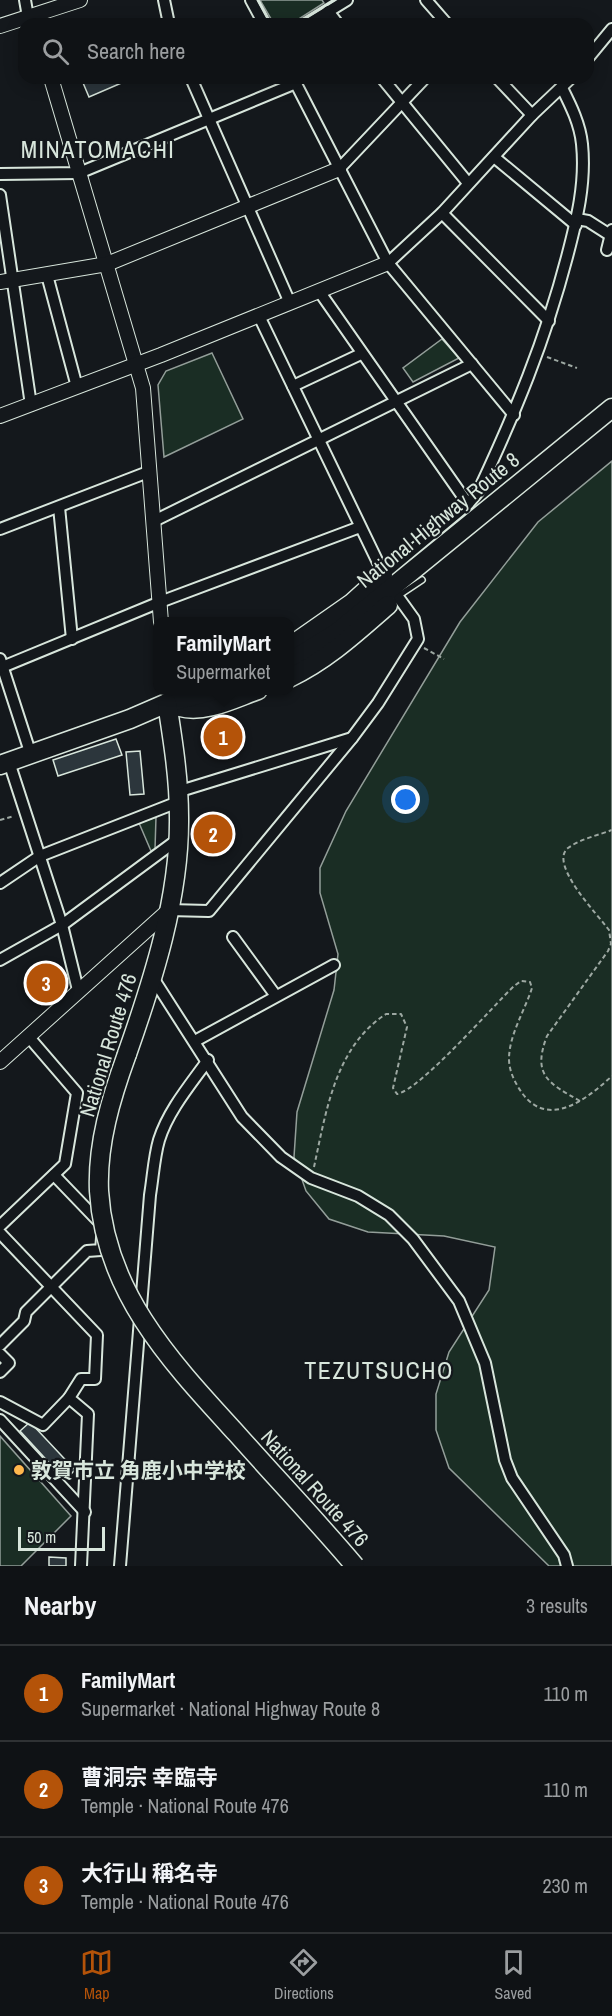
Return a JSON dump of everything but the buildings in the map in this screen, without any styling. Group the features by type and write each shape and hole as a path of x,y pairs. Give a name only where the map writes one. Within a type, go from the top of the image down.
{"highway":[{"name":"National Highway Route 8","path":"294,659 336,633 473,509 521,482 612,408"},
{"path":"294,644 385,578"},
{"path":"294,676 341,646 397,595"},
{"path":"4,763 31,755 171,695 189,710 205,708 243,695"},
{"name":"National Route 476","path":"171,695 178,797 177,840 169,910 153,978 126,1054 104,1131 99,1191 107,1242 124,1289 150,1332 183,1375 355,1566"}],"street":[{"path":"25,0 28,18"},
{"path":"36,18 80,0"},
{"path":"168,18 166,0 177,0"},
{"path":"251,0 261,18"},
{"path":"317,18 347,0"},
{"path":"426,0 442,18"},
{"path":"328,11 333,18"},
{"path":"0,26 18,23"},
{"path":"594,51 612,29"},
{"path":"53,84 143,388 161,617"},
{"path":"194,84 290,303"},
{"path":"0,174 79,173 285,84"},
{"path":"296,84 388,263 514,415"},
{"path":"387,84 468,183"},
{"path":"6,281 107,264 248,204 339,169 419,84"},
{"path":"503,84 532,115"},
{"path":"0,416 136,365 388,263 442,213 532,115 566,84"},
{"path":"259,316 385,578 473,509 478,492 539,354 582,193 582,143 576,117 562,88"},
{"path":"494,157 576,222 588,221 611,232 607,250"},
{"path":"0,195 6,281 31,405"},
{"path":"442,213 549,321"},
{"path":"47,274 77,387"},
{"path":"319,291 361,354 398,400 473,509"},
{"path":"293,386 361,354"},
{"path":"154,521 472,364"},
{"path":"0,529 148,472"},
{"path":"59,507 72,639"},
{"path":"31,755 1,665 72,639 159,602 360,527"},
{"path":"0,1062 169,910 209,911 352,738 416,644 416,624 397,595"},
{"path":"0,883 39,856 178,797 352,738"},
{"path":"4,763 25,812 62,925 78,990"},
{"path":"0,960 62,925 177,840"},
{"path":"232,937 276,996"},
{"path":"195,1041 334,965"},
{"path":"153,978 208,1060 242,1117 281,1157 312,1178 358,1196 389,1215 413,1239 459,1301 485,1363 505,1460 513,1478 564,1555 567,1566"},
{"path":"0,1226 65,1164 77,1093 28,1036"},
{"path":"120,1566 150,1195 156,1157 160,1138 169,1117 208,1060"},
{"path":"0,1345 24,1321 26,1312 87,1251 100,1250 103,1226 54,1175"},
{"path":"0,1233 97,1335 94,1379 81,1379 69,1398 44,1425 0,1402"},
{"path":"0,1354 9,1363 0,1372"},
{"path":"69,1398 88,1414 86,1512 81,1566"},
{"path":"0,1420 86,1512"}],"lane":[{"path":"397,595 422,580"}],"path":[{"path":"539,354 577,368"},
{"path":"416,644 444,659"},
{"path":"0,820 25,812"},
{"path":"580,1101 559,1090 542,1072 541,1051 547,1036 608,951 611,938 609,930 573,884 564,856 565,851 575,844 612,830"},
{"path":"312,1178 330,1090 361,1036 386,1014 401,1014 407,1027 393,1088 397,1094 400,1094 454,1048 521,981 530,982 532,988 514,1033 509,1058 513,1077 527,1099 538,1107 562,1110 580,1101 612,1076"}],"green space":[{"path":"260,0 322,0 324,3 300,18 270,18"},
{"path":"442,339 459,358 413,382 403,368"},
{"path":"212,353 243,419 164,457 158,385 166,371"},
{"path":"612,461 612,1566 549,1566 449,1468 436,1430 436,1394 449,1352 489,1290 495,1247 444,1236 368,1232 329,1219 306,1191 294,1157 297,1112 334,990 338,954 320,893 320,868 346,811 460,622 538,522"},
{"path":"156,817 155,849 151,851 139,823"},
{"name":"敦賀市立 角鹿小中学校","path":"0,1436 71,1516 21,1566 0,1566"}],"wall":[{"path":"258,0 268,18"},
{"path":"305,18 334,0"}],"place":[{"name":"FamilyMart","path":"223,737"},
{"name":"曹洞宗 幸臨寺","path":"213,834"},
{"name":"大行山 稱名寺","path":"46,983"},
{"name":"敦賀市立 角鹿小中学校","path":"19,1470"}],"district":[{"name":"MINATOMACHI","path":"98,149"},
{"name":"TEZUTSUCHO","path":"379,1370"}]}
